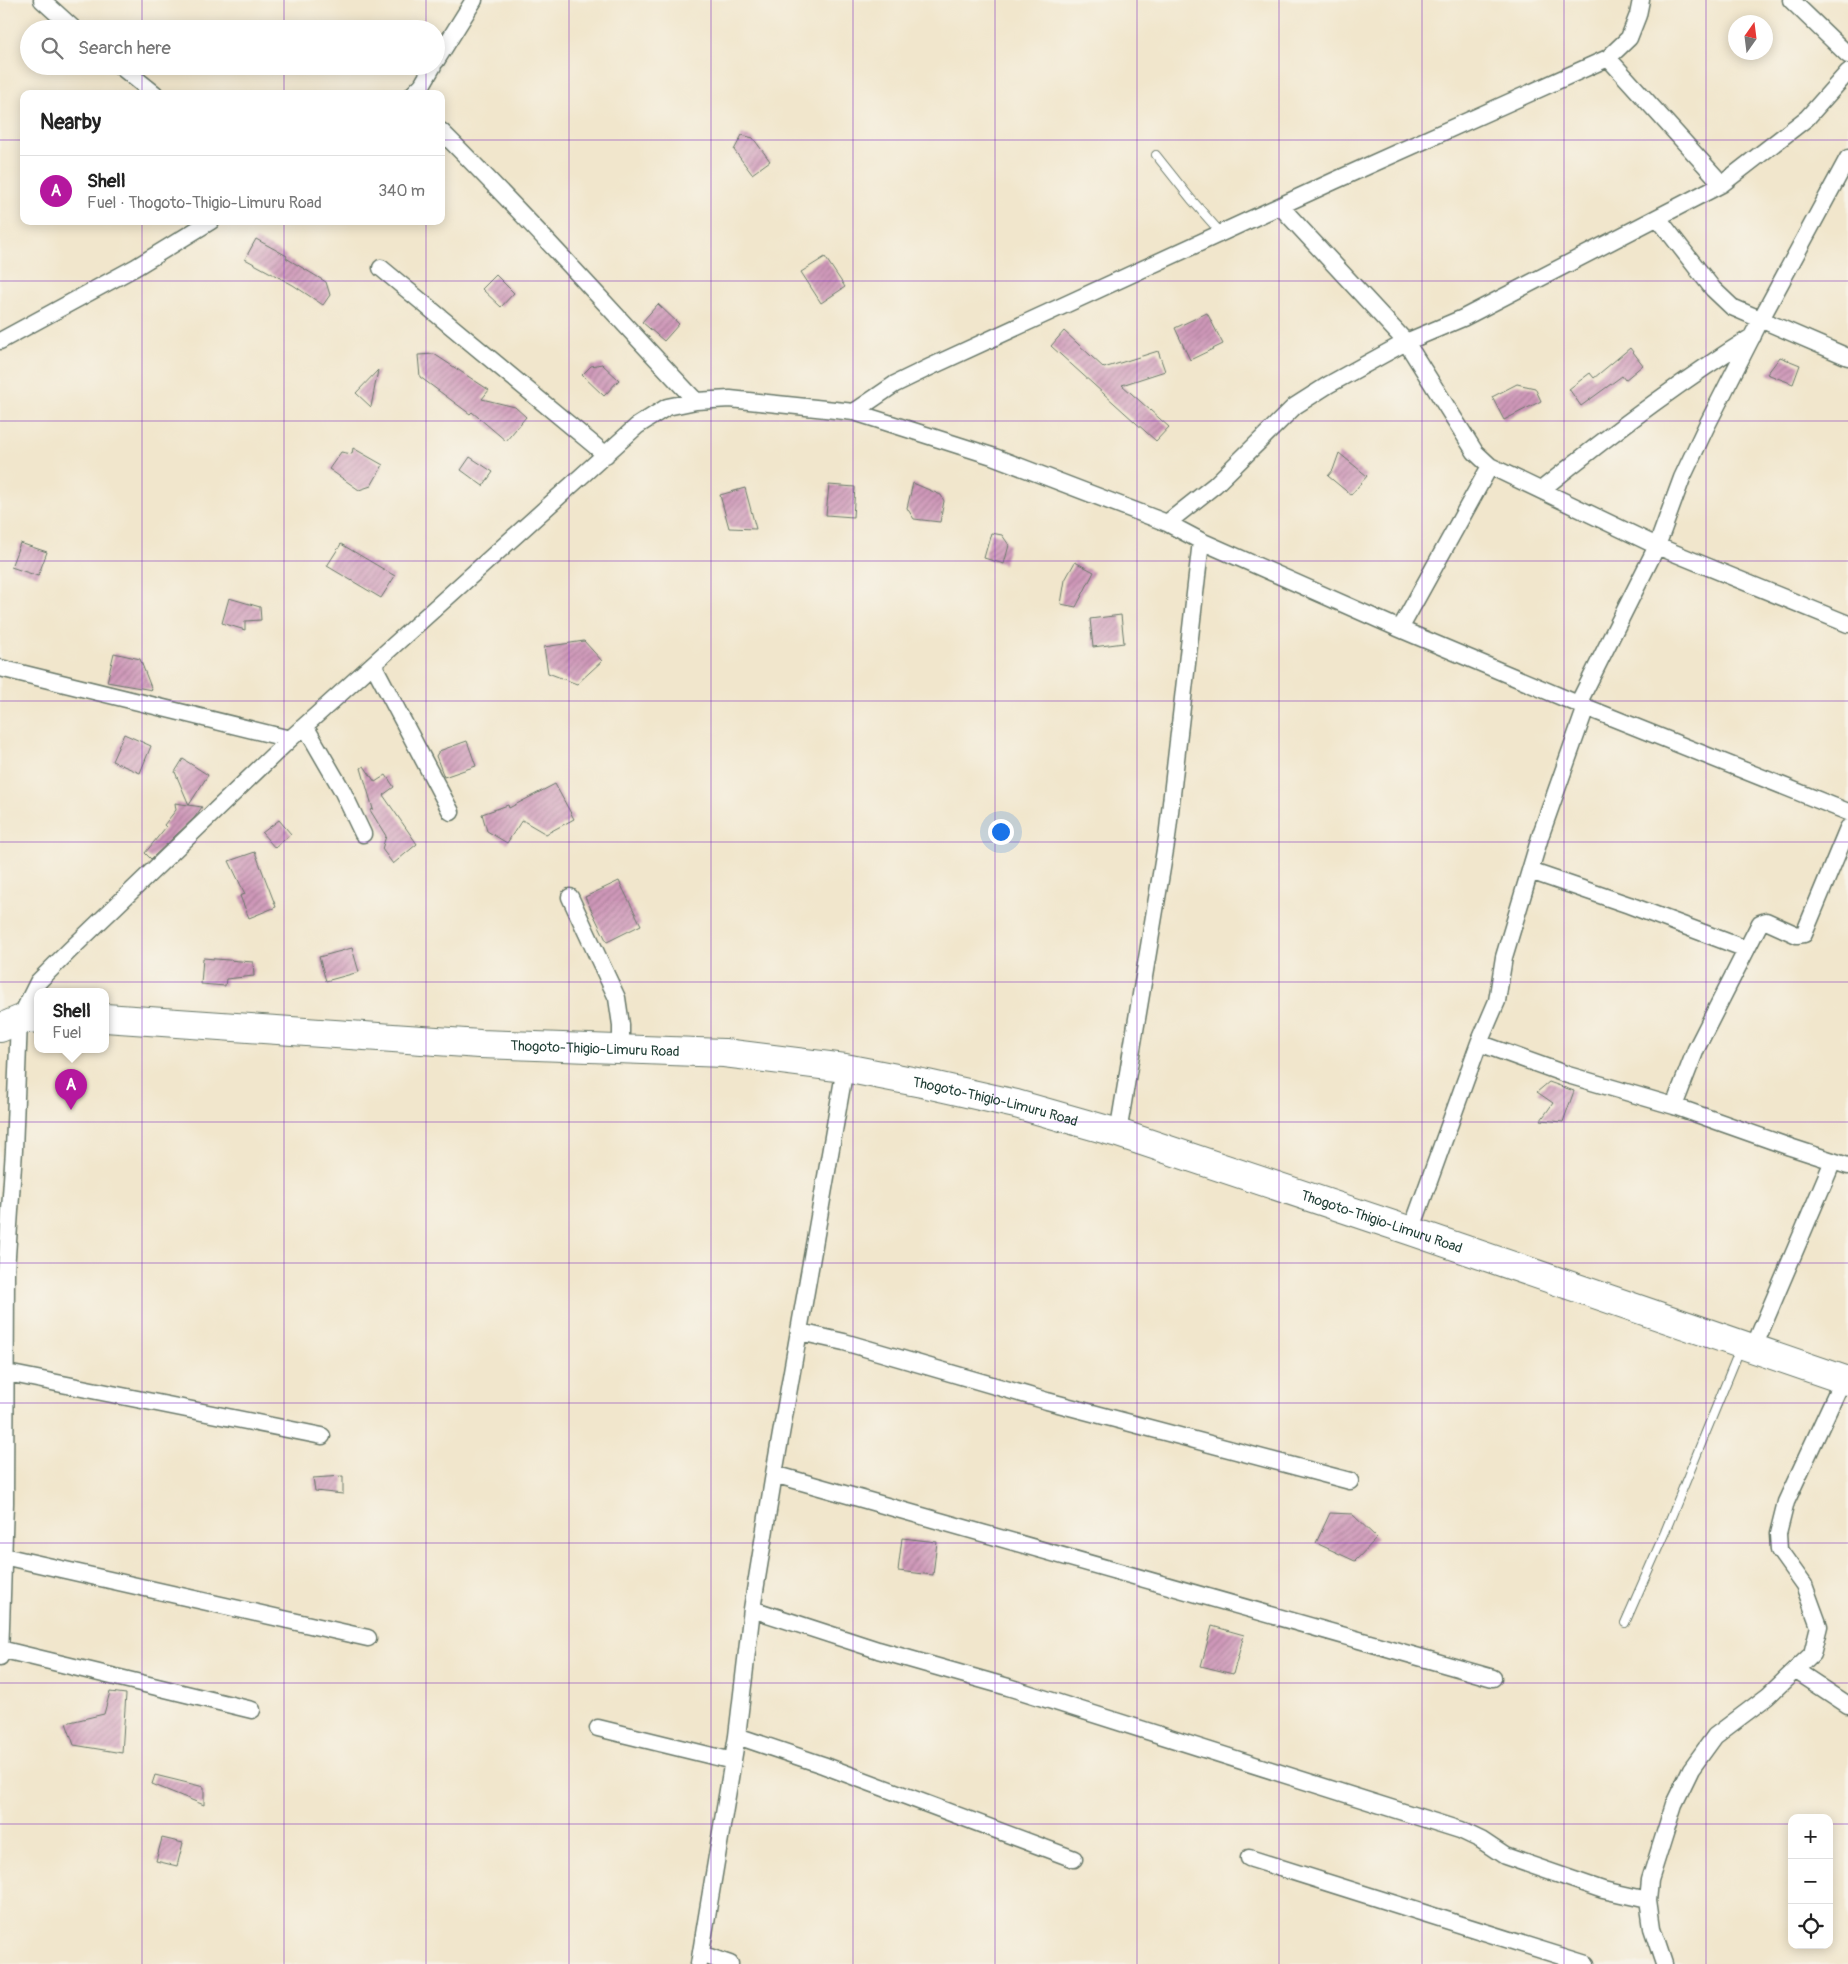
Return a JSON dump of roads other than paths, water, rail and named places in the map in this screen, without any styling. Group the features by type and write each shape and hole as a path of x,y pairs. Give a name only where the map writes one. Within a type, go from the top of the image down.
{"highway":[{"name":"Thogoto-Thigio-Limuru Road","path":"109,1018 480,1044 724,1053 845,1068 927,1084 1016,1104 1118,1133 1845,1380"}],"street":[{"path":"42,0 64,20"},
{"path":"445,47 474,0"},
{"path":"854,412 895,384 1280,206 1608,58 1629,38 1638,15 1641,0"},
{"path":"1791,0 1848,55"},
{"path":"1608,58 1722,184"},
{"path":"1167,523 1215,485 1295,406 1328,385 1406,342 1463,318 1722,184 1807,118 1848,72"},
{"path":"131,75 150,90"},
{"path":"417,90 428,75"},
{"path":"445,135 487,176 614,315 696,401"},
{"path":"1411,1231 1496,1001 1504,957 1582,706 1657,546 1682,478 1706,427 1754,336 1761,318 1848,158"},
{"path":"1280,206 1406,342 1475,452 1490,466 1657,546 1848,624"},
{"path":"1658,218 1713,289 1732,307 1848,357"},
{"path":"0,341 136,267 204,225"},
{"path":"381,268 606,455"},
{"path":"1540,490 1700,369 1754,336"},
{"path":"35,988 44,976 290,739 637,426 667,407 696,401 730,399 854,412 992,456 1167,523 1201,541 1400,629 1582,706 1848,812"},
{"path":"1400,629 1490,466"},
{"path":"1118,1133 1167,838 1201,541"},
{"path":"373,664 451,812"},
{"path":"0,668 290,739"},
{"path":"304,726 342,790 363,834"},
{"path":"1674,1106 1696,1049 1760,923 1766,921 1797,934 1804,934 1848,828"},
{"path":"1530,871 1629,905 1746,949"},
{"path":"570,897 617,998 621,1025 621,1050"},
{"path":"0,1657 7,1373 6,1271 14,1150 19,1022 34,990"},
{"path":"1479,1043 1568,1075 1674,1106 1840,1163 1747,1347"},
{"path":"730,1964 700,1959 737,1736 752,1608 845,1068"},
{"path":"800,1332 844,1342 1048,1401 1350,1481"},
{"path":"7,1373 322,1436"},
{"path":"1664,1964 1652,1928 1648,1900 1650,1880 1674,1804 1691,1769 1715,1736 1768,1696 1812,1654 1819,1626 1804,1585 1779,1550 1778,1534 1786,1502 1845,1380"},
{"path":"774,1474 1493,1678"},
{"path":"3,1556 368,1638"},
{"path":"752,1608 878,1650 1008,1688 1460,1830 1481,1840 1505,1856 1603,1890 1648,1900"},
{"path":"0,1649 252,1710"},
{"path":"1795,1670 1848,1704"},
{"path":"598,1728 733,1761"},
{"path":"737,1736 824,1765 1074,1859"},
{"path":"1249,1858 1586,1964"}],"lane":[{"path":"1156,155 1191,199 1222,233"},
{"path":"1625,1623 1747,1347"}],"place":[{"name":"Shell","path":"71,1110"}]}
